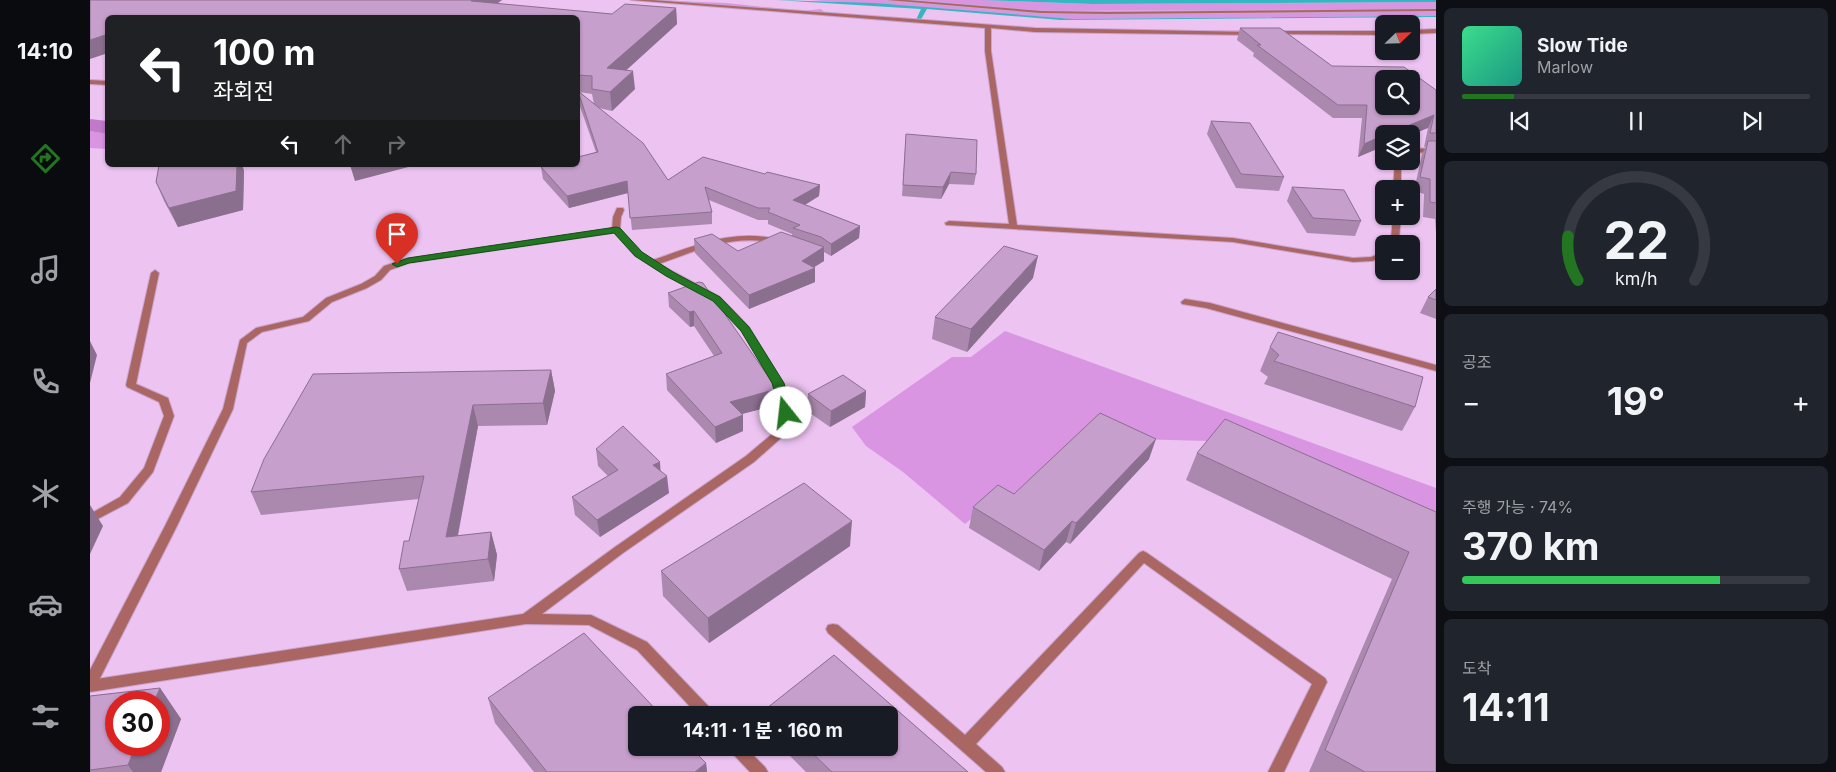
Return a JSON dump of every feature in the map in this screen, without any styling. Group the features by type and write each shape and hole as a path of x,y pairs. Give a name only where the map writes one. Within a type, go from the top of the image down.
{"street":[{"path":"633,0 988,27 1084,32 1255,33"},
{"path":"889,0 1041,12 1436,10"},
{"path":"988,27 988,51 1013,227"},
{"path":"1420,32 1436,31"},
{"path":"1265,33 1375,33"},
{"path":"1420,151 1436,150"},
{"path":"526,619 619,550 750,459 778,436 786,413 778,383 746,329 716,299 638,254 616,230 617,217 620,210"},
{"path":"949,223 1233,240 1353,260 1375,258"},
{"path":"90,685 172,526 228,409 243,342 259,330 306,319 329,300 364,286 378,278 387,268 408,261 616,230"},
{"path":"653,263 723,240 748,237 770,238 789,245"},
{"path":"90,519 124,500 149,469 168,416 164,400 132,385 155,273"},
{"path":"1185,302 1207,305 1436,368"},
{"path":"966,745 1143,556 1320,682 1276,772"},
{"path":"90,685 526,619 591,620 642,646 699,706"},
{"path":"833,629 997,772"},
{"path":"745,756 760,772"}],"shaded area":[{"path":"651,0 726,3 804,11 821,9 825,13 984,26 1078,30 1375,31 1173,32 1047,30 948,24"},
{"path":"776,0 874,3 1073,19 1375,17 1061,20 927,9 920,21 916,20 921,9"},
{"path":"810,0 883,0 1041,12 1108,14 1436,10 1436,16 1375,15 1375,17 1073,19"},
{"path":"898,0 981,0 1092,4 1436,2 1436,9 1041,11"},
{"path":"981,0 1436,0 1436,2 1092,4"},
{"path":"1420,16 1436,16 1420,17"},
{"path":"90,119 105,121 105,134 90,131"},
{"path":"90,131 105,134 105,149 90,148"},
{"path":"1005,331 1436,488 1436,541 1210,441 1132,439 1009,508 992,501 965,524 903,472 866,446 852,427 952,357 971,357"}],"building":[{"path":"90,0 473,0 471,1 612,14 625,4 676,8 607,68 633,71 610,92 592,89 592,76 580,75 580,15 105,15 105,35 90,40"},
{"path":"1240,28 1280,28 1332,66 1404,67 1408,70 1375,70 1375,115 1420,115 1420,78 1436,90 1436,133 1430,133 1434,115 1410,125 1375,125 1375,139 1364,144 1367,105 1338,105 1257,45 1261,45"},
{"path":"580,93 643,143 668,180 703,157 765,174 767,172 820,185 793,200 860,226 831,244 821,237 793,228 800,225 768,212 770,208 758,208 705,187 712,212 630,218 627,181 567,196 541,167 580,167 580,156 598,152"},
{"path":"1211,121 1250,123 1284,177 1241,174"},
{"path":"906,134 977,140 976,174 951,172 943,187 903,185"},
{"path":"1428,141 1436,141 1436,203 1430,202 1430,179 1420,177"},
{"path":"159,167 237,167 236,191 169,208 156,182"},
{"path":"1292,187 1344,190 1361,221 1313,218"},
{"path":"781,232 824,247 802,261 815,268 749,295 694,239 712,234 738,251"},
{"path":"1004,246 1038,256 971,329 935,317"},
{"path":"699,282 703,283 777,389 730,402 743,415 715,427 666,374 722,353 694,311 689,312 668,293"},
{"path":"1436,289 1436,300 1428,297"},
{"path":"1278,332 1423,377 1415,407 1274,361 1279,355 1270,347"},
{"path":"551,370 543,403 473,405 446,537 491,532 488,559 399,569 404,541 409,541 424,476 251,492 264,459 313,374"},
{"path":"843,375 866,391 831,411 808,394"},
{"path":"1100,413 1156,439 1076,523 1072,521 1044,550 973,507 998,485 1014,494"},
{"path":"1225,419 1436,512 1436,772 1365,772 1325,750 1409,552 1197,453"},
{"path":"623,426 660,462 653,465 667,476 597,520 572,497 618,470 596,449"},
{"path":"804,483 852,521 708,618 661,571"},
{"path":"584,633 653,706 628,706 628,756 699,756 706,763 695,772 547,772 488,698"},
{"path":"834,655 892,706 770,706"},
{"path":"160,688 159,691 134,691"},
{"path":"105,694 105,756 132,756 128,765 90,770 90,696"},
{"path":"898,711 968,772 832,772 815,756 898,756"}],"route":[{"path":"397,264 616,230 638,254 716,299 746,329 778,383 786,413"}]}
